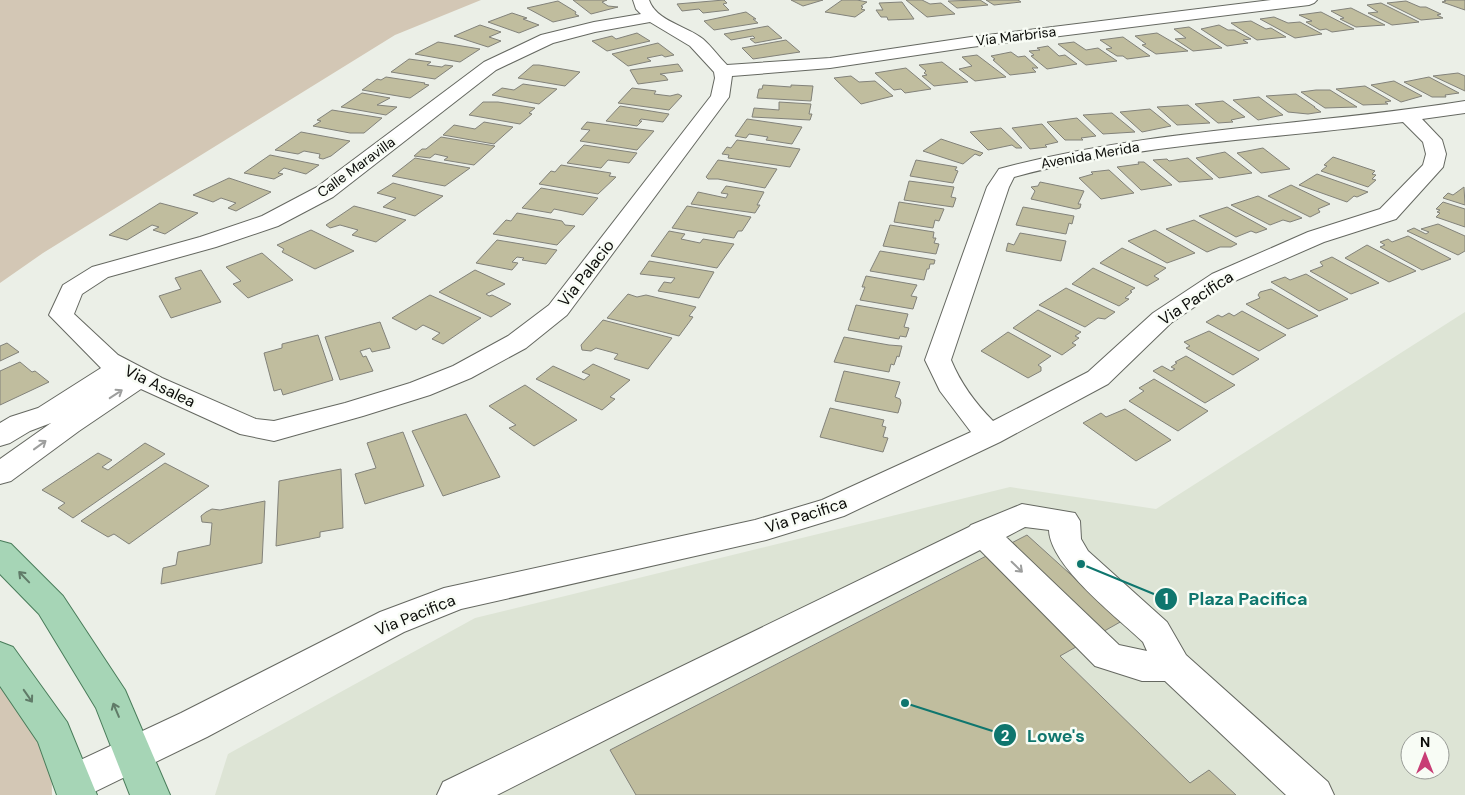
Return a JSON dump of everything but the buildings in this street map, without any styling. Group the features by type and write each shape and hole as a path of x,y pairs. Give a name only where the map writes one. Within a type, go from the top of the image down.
{"main road":[{"path":"0,553 51,605 112,701 150,795"},
{"path":"0,657 54,734 75,789"}],"street":[{"name":"Via Marbrisa","path":"723,71 830,63 970,42 1309,0"},
{"path":"647,9 696,42 723,71"},
{"name":"Calle Maravilla","path":"61,315 72,290 100,272 208,242 270,221 325,192 490,66 547,39 594,27 647,9"},
{"name":"Via Palacio","path":"274,431 353,410 420,389 462,372 500,352 538,327 558,310 718,101 724,78 723,71"},
{"name":"Avenida Merida","path":"990,435 970,414 947,384 938,360 998,187 1006,173 1042,162 1168,143 1409,117 1465,107"},
{"name":"Via Pacifica","path":"75,789 135,754 392,622 456,597 755,532 833,508 990,435 1098,378 1162,318 1220,279 1316,237 1388,214 1432,167 1436,154 1432,140 1409,117"},
{"name":"Via Asalea","path":"61,315 109,361 250,427 274,431"},
{"path":"0,474 59,419 131,372"},
{"path":"0,436 20,424 59,419"},
{"path":"457,795 1022,515 1064,521 1065,540 1077,560 1155,632 1173,666 1314,795"},
{"path":"982,534 1108,656 1142,666 1173,666"}],"shaded area":[{"path":"0,0 481,0 395,35 43,253 0,283"},
{"path":"1465,312 1465,795 215,795 228,754 475,618 1010,487 1156,509"},
{"path":"0,657 51,743 52,795 0,795"}],"place":[{"name":"Plaza Pacifica","path":"1081,564"},
{"name":"Lowe's","path":"905,703"}]}
